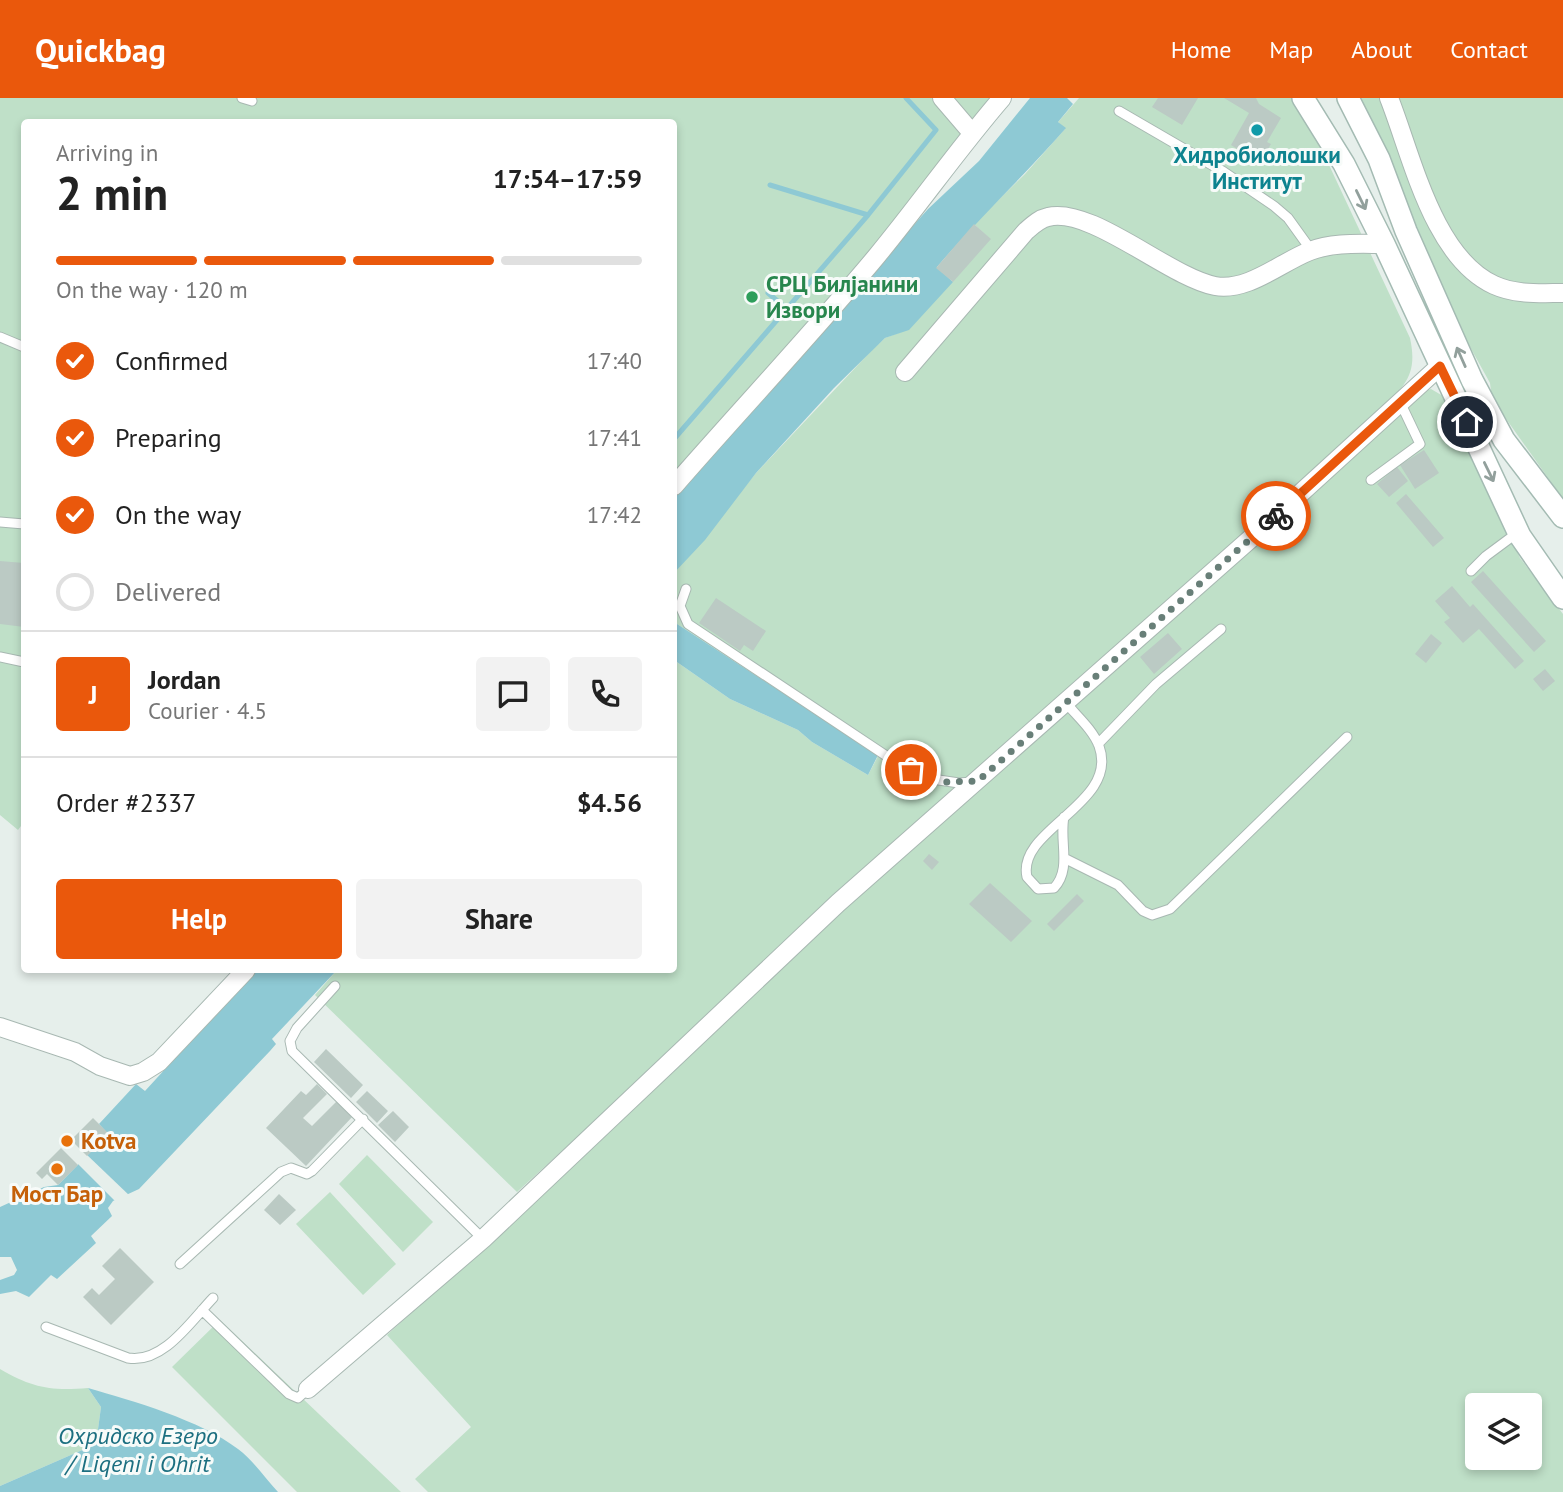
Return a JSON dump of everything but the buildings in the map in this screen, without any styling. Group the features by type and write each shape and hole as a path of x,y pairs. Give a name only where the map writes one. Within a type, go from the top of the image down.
{"main road":[{"path":"1303,98 1343,164 1384,244 1519,533 1563,598"},
{"path":"1348,98 1379,159 1406,231 1472,380 1504,440 1563,517"}],"street":[{"path":"942,98 972,133"},
{"path":"677,483 873,260 1002,98"},
{"path":"1389,98 1437,219 1461,260 1480,276 1512,291 1527,294 1563,293"},
{"path":"905,372 1026,231 1039,220 1049,216 1077,219 1184,273 1217,286 1237,284 1267,273 1311,250 1350,244 1384,244"},
{"path":"308,1390 483,1239 838,903 978,781 1440,366"},
{"path":"0,1027 75,1052 100,1066 130,1076 159,1062 243,973"}],"lane":[{"path":"1119,111 1224,172 1274,206 1289,218 1311,250"},
{"path":"0,337 21,346"},
{"path":"1371,480 1420,444 1400,402"},
{"path":"0,522 21,524"},
{"path":"1471,571 1486,556 1519,533"},
{"path":"686,589 680,606 688,624 894,761 946,782 978,781"},
{"path":"1098,744 1157,684 1222,629"},
{"path":"0,657 21,661"},
{"path":"1064,817 1061,830 1064,872 1054,888 1045,890 1031,884 1026,871 1028,862 1042,840 1064,817 1097,784 1102,769 1098,744 1066,702"},
{"path":"1064,858 1118,885 1143,911 1152,915 1159,914 1170,909 1347,737"},
{"path":"335,986 297,1028 289,1046 295,1056 363,1119 483,1239"},
{"path":"180,1264 281,1172 291,1168 307,1174 312,1171 363,1119"},
{"path":"46,1327 128,1358 142,1360 164,1348 213,1298"},
{"path":"202,1310 289,1394 298,1398 308,1390"}],"green space":[{"name":"СРЦ Билјанини Извори","path":"0,98 1010,98 677,469 677,119 21,119 21,826 18,830 0,815"},
{"path":"1079,98 1293,98 1315,135 1410,338 1412,361 1408,378 1381,410 955,792 517,1192 315,995 334,973 677,973 677,662 730,699 798,730 812,742 868,775 878,756 677,624 677,569 756,473 873,349 885,338 909,329 990,239 974,224 1025,174 1065,129 1058,122"},
{"path":"1356,98 1383,98 1473,280 1563,298 1563,499 1492,399 1490,383 1449,309 1387,151"},
{"path":"1397,98 1563,98 1563,287 1523,285 1500,279 1480,267 1463,249 1434,200"},
{"path":"1431,389 1443,396 1520,558 1563,614 1563,1492 428,1492 415,1479 471,1427 387,1335 644,1099 838,914 1422,392"},
{"path":"367,1155 433,1222 403,1252 339,1184"},
{"path":"330,1192 396,1264 363,1295 296,1224"},
{"path":"220,1320 401,1492 297,1492 172,1367"},
{"path":"0,1369 42,1387 88,1388 101,1407 96,1444 0,1486"}],"water":[{"path":"1030,98 1067,98 1073,104 1058,122 1066,128 937,267 953,282 909,330 885,338 834,388 756,473 705,540 677,570 677,495 928,209 979,161"},
{"path":"677,624 878,755 868,775 812,742 798,730 730,699 677,662"},
{"path":"253,973 334,973 272,1039 276,1044 270,1051 139,1189 113,1201 108,1208 112,1216 91,1236 96,1243 57,1279 51,1275 29,1297 16,1291 0,1294 0,1280 14,1275 17,1270 11,1257 0,1257 0,1207 44,1187 58,1185 108,1134 99,1124 136,1084 145,1091"},
{"name":"Охридско Езеро / Liqeni i Ohrit","path":"88,1388 166,1412 205,1429 249,1458 278,1492 0,1492 0,1486 96,1444 101,1407"}],"pier":[{"path":"85,1153 131,1197 117,1203 76,1162"}],"waterway":[{"path":"677,436 868,215 936,130 906,98"},
{"path":"770,185 868,215"},
{"path":"768,293 787,309"}],"way so far":[{"path":"911,770 946,782 978,781 1276,516"}],"place":[{"name":"Хидробиолошки Институт","path":"1257,130"},
{"name":"СРЦ Билјанини Извори","path":"752,297"},
{"name":"Kotva","path":"67,1141"},
{"name":"Мост Бар","path":"57,1169"}],"route":[{"path":"1276,516 1440,366 1467,422"}]}
